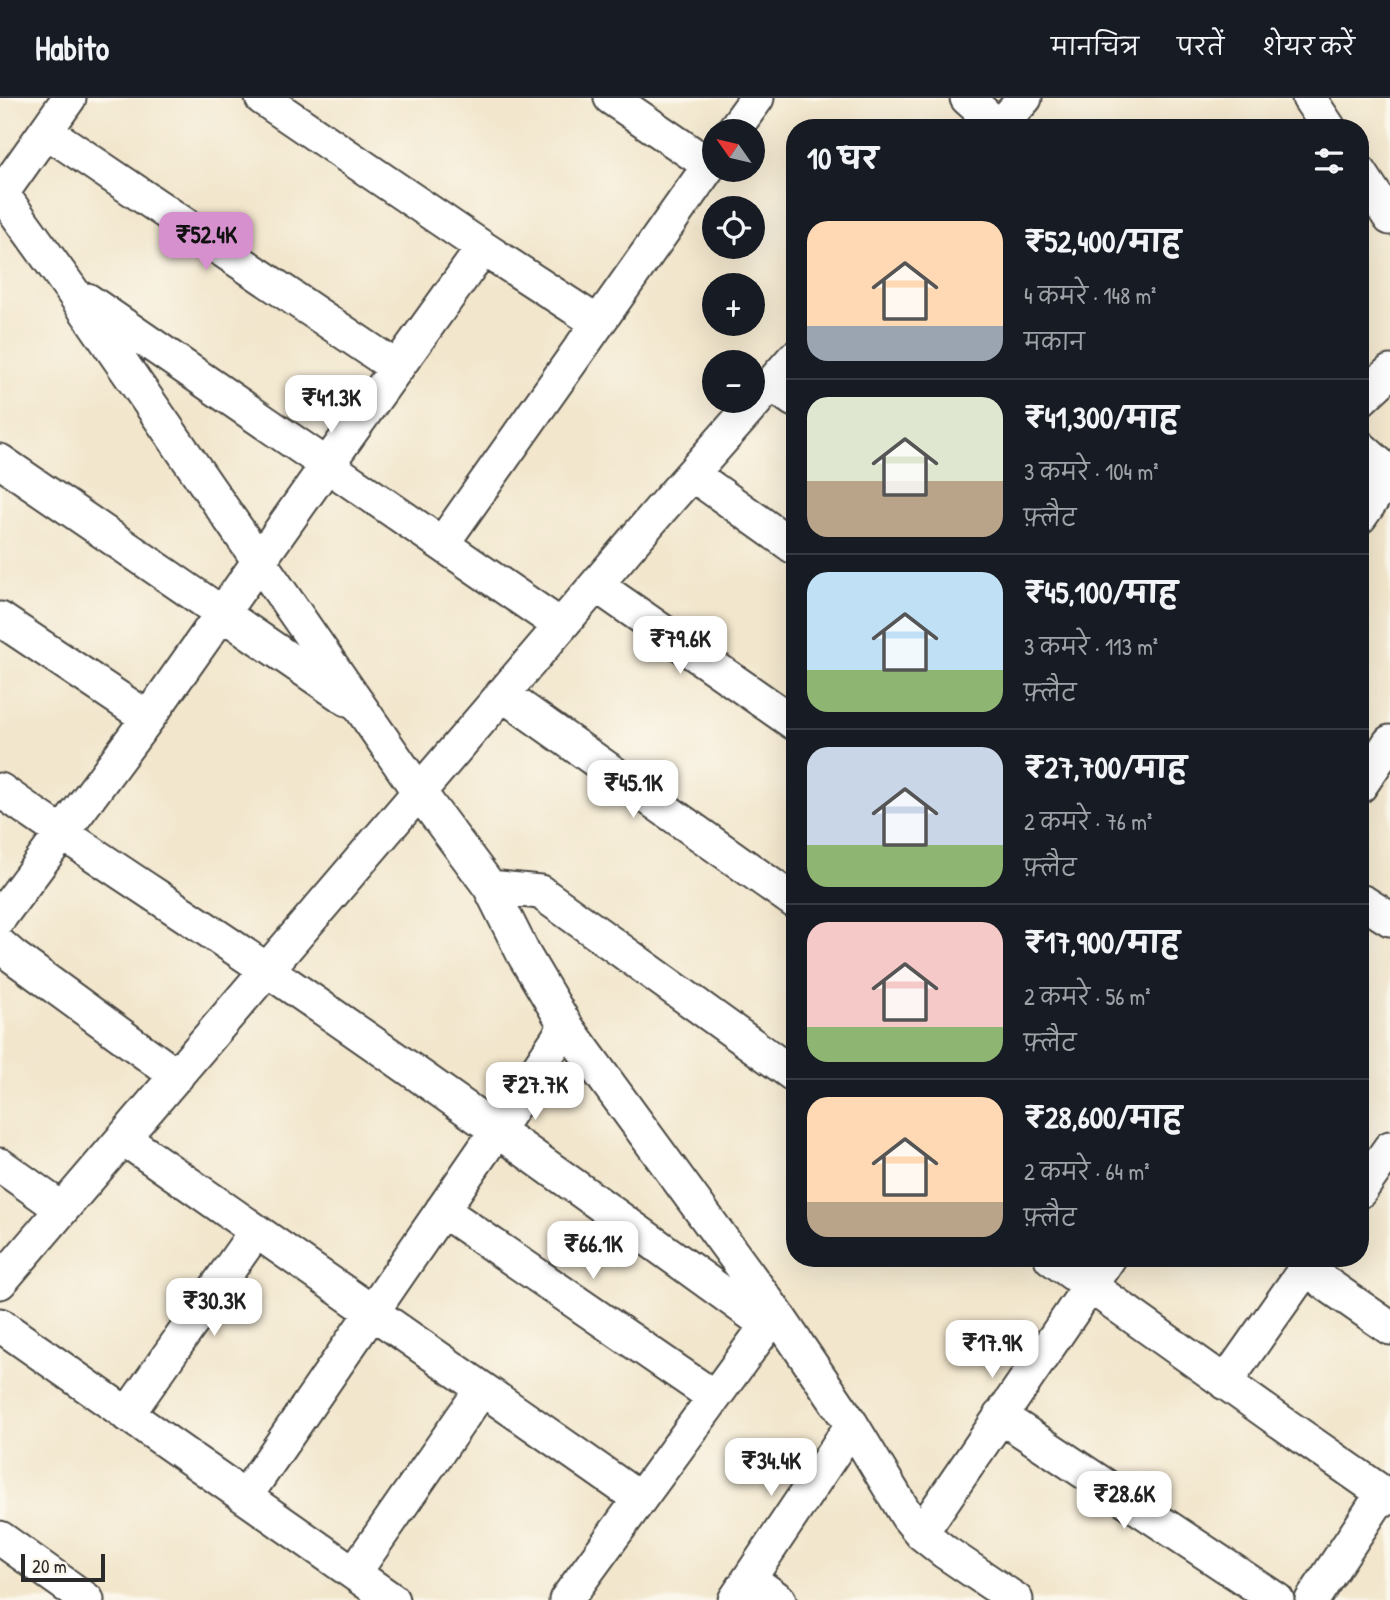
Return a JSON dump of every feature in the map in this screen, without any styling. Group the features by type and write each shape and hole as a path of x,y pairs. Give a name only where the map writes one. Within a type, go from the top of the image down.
{"street":[{"path":"69,98 1,192 419,792 490,887 524,955 566,1026 771,1319 852,1425 907,1516 921,1533 945,1552 1016,1600"},
{"path":"262,98 598,323"},
{"path":"611,98 702,156"},
{"path":"742,119 757,98"},
{"path":"967,98 990,119"},
{"path":"1006,119 1025,98"},
{"path":"1308,98 1323,119"},
{"path":"46,131 397,368"},
{"path":"442,544 702,176"},
{"path":"1369,186 1390,218"},
{"path":"0,917 148,718 483,248"},
{"path":"70,288 561,626"},
{"path":"1369,392 1390,372"},
{"path":"0,1282 692,474 783,392"},
{"path":"1369,455 1390,474 1369,504"},
{"path":"0,461 362,710"},
{"path":"692,474 786,542"},
{"path":"596,585 786,717"},
{"path":"0,619 148,718"},
{"path":"502,694 786,895"},
{"path":"1369,773 1390,742"},
{"path":"0,789 771,1319"},
{"path":"490,887 540,892 786,1069"},
{"path":"0,945 177,1076"},
{"path":"245,1497 566,1026"},
{"path":"123,1138 640,1499"},
{"path":"1369,1178 1390,1148"},
{"path":"0,1166 62,1209"},
{"path":"442,1210 714,1397"},
{"path":"127,1415 256,1231"},
{"path":"1064,1267 1386,1495 1312,1600"},
{"path":"921,1533 1103,1267"},
{"path":"1225,1383 1307,1267"},
{"path":"1313,1267 1390,1328"},
{"path":"566,1600 771,1319"},
{"path":"0,1325 392,1600"},
{"path":"354,1573 482,1389"},
{"path":"1000,1416 1278,1600"},
{"path":"779,1600 743,1589 852,1425"},
{"path":"0,1538 87,1600"}]}
